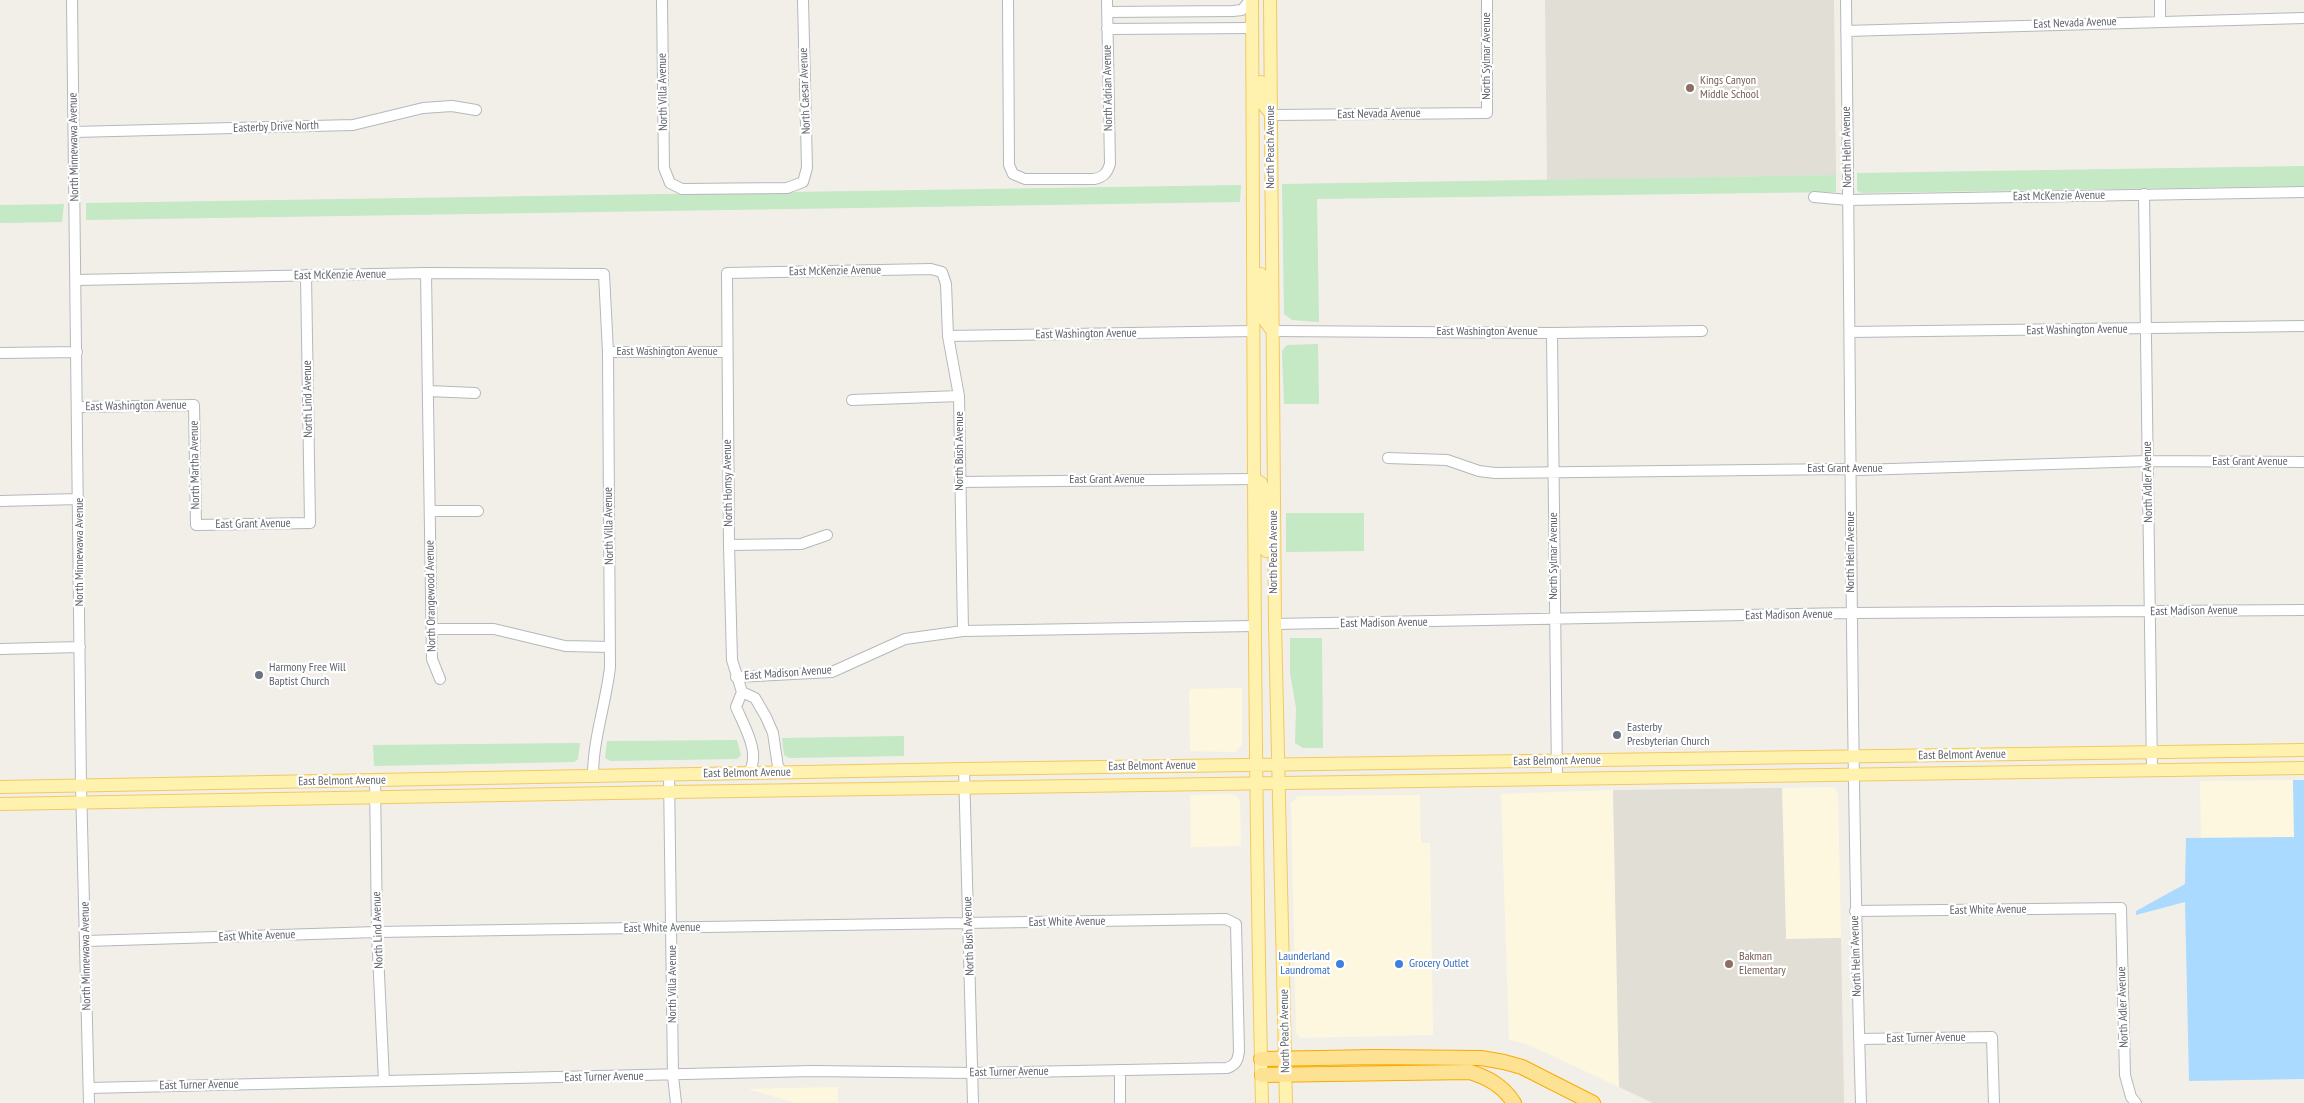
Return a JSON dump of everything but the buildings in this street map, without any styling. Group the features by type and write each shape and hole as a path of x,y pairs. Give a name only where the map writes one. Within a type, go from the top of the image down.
{"highway":[{"path":"1261,1059 1481,1058 1522,1067 1593,1103"},
{"path":"1262,1076 1470,1072 1493,1081 1508,1094 1514,1103"}],"main road":[{"name":"North Peach Avenue","path":"1251,0 1255,479 1253,626 1262,1103"},
{"name":"North Peach Avenue","path":"1270,0 1274,580 1286,1103"},
{"path":"1252,28 1258,32 1261,40 1263,104 1272,115"},
{"path":"1254,256 1262,275 1265,321 1273,331"},
{"path":"1255,479 1264,488 1266,558 1274,580"},
{"name":"East Belmont Avenue","path":"0,787 964,769 2304,750"},
{"name":"East Belmont Avenue","path":"0,804 1278,782 2304,768"}],"street":[{"name":"North Minnewawa Avenue","path":"72,0 77,280 81,786 89,1103"},
{"name":"North Villa Avenue","path":"662,0 664,168 670,183 682,188 787,188 803,182"},
{"name":"North Caesar Avenue","path":"803,0 803,64 807,168 803,182"},
{"name":"North Adrian Avenue","path":"1008,0 1009,165 1013,174 1025,180 1094,179 1105,174 1110,164 1107,0"},
{"path":"1107,12 1233,11 1242,10 1251,0"},
{"name":"North Sylmar Avenue","path":"1486,0 1487,113"},
{"name":"North Helm Avenue","path":"1846,0 1851,469 1850,613 1860,1103"},
{"path":"2160,0 2160,20"},
{"name":"East Nevada Avenue","path":"1846,31 2160,20 2304,18"},
{"path":"1107,30 1252,28"},
{"name":"Easterby Drive North","path":"74,132 353,125 423,108 452,106 476,110"},
{"name":"East Nevada Avenue","path":"1272,115 1487,113"},
{"name":"East McKenzie Avenue","path":"1814,196 1848,200 2304,192"},
{"name":"North Adler Avenue","path":"2144,194 2152,770"},
{"name":"East McKenzie Avenue","path":"727,273 931,269 942,272"},
{"name":"North Bush Avenue","path":"942,272 946,284 948,336 959,396 963,631"},
{"name":"East McKenzie Avenue","path":"77,280 426,273 604,274"},
{"name":"North Orangewood Avenue","path":"426,273 432,659 440,679"},
{"name":"North Homsy Avenue","path":"727,273 726,352 732,660 742,692 755,698 766,716 773,733 778,767 784,772"},
{"name":"North Villa Avenue","path":"593,776 593,754 608,688 610,647 608,352 604,274"},
{"name":"North Lind Avenue","path":"306,275 310,523"},
{"name":"East Washington Avenue","path":"1850,332 2304,326"},
{"name":"East Washington Avenue","path":"948,336 1254,331"},
{"name":"East Washington Avenue","path":"1273,331 1702,332"},
{"name":"North Sylmar Avenue","path":"1552,333 1557,779"},
{"path":"0,353 77,352"},
{"name":"East Washington Avenue","path":"608,352 726,352"},
{"path":"428,391 475,393"},
{"path":"852,400 959,396"},
{"name":"East Washington Avenue","path":"78,407 194,405"},
{"name":"North Martha Avenue","path":"194,405 196,525"},
{"name":"East Grant Avenue","path":"1388,458 1447,460 1478,471 1495,473 1851,469 2148,461 2304,462"},
{"name":"East Grant Avenue","path":"960,482 1255,479"},
{"path":"0,501 79,499"},
{"path":"430,511 478,511"},
{"name":"East Grant Avenue","path":"196,525 310,523"},
{"path":"729,545 801,544 827,535"},
{"name":"East Madison Avenue","path":"1275,624 1850,613 2304,610"},
{"name":"East Madison Avenue","path":"736,677 832,672 905,639 963,631 1253,626"},
{"path":"432,629 494,629 565,646 580,648 610,647"},
{"path":"0,649 80,647"},
{"name":"North Homsy Avenue","path":"742,692 736,707 754,758 753,767 748,773"},
{"name":"North Bush Avenue","path":"964,769 973,1103"},
{"name":"North Villa Avenue","path":"669,774 673,1076 676,1103"},
{"name":"North Lind Avenue","path":"375,780 377,932 384,1081"},
{"name":"North Adler Avenue","path":"2121,908 2125,1075 2132,1098 2136,1103"},
{"name":"East White Avenue","path":"1855,911 2121,908"},
{"name":"East White Avenue","path":"86,941 377,932 1226,919 1236,924"},
{"name":"East Turner Avenue","path":"89,1088 673,1076 812,1071 972,1073 1226,1068 1234,1065 1239,1051 1236,924"},
{"name":"East Turner Avenue","path":"1859,1039 1992,1037 1994,1103"},
{"path":"1120,1070 1120,1103"}],"shaded area":[{"name":"Kings Canyon Middle School","path":"1545,0 1834,0 1836,175 1547,180"},
{"path":"1242,688 1242,745 1235,752 1190,751 1189,689"},
{"path":"2293,780 2294,837 2201,838 2200,781"},
{"path":"1782,788 1835,788 1838,794 1841,938 1786,939"},
{"name":"Bakman Elementary","path":"1782,788 1786,939 1841,938 1844,1103 1653,1103 1619,1087 1613,790"},
{"path":"1613,790 1619,1087 1527,1044 1509,1040 1501,794"},
{"path":"1231,794 1237,796 1240,802 1241,846 1191,847 1190,795"},
{"path":"1420,795 1421,843 1430,843 1433,1035 1301,1038 1296,1033 1291,803 1298,796"},
{"path":"838,1087 838,1103 796,1103 748,1089"}],"green space":[{"path":"2304,166 2304,186 1862,193 1857,191 1857,173"},
{"path":"1836,175 1836,192 1317,199 1319,322 1292,320 1284,314 1282,184"},
{"path":"1241,185 1240,202 86,220 86,203"},
{"path":"64,204 62,222 0,223 0,205"},
{"path":"1318,344 1319,404 1284,404 1282,351 1287,345"},
{"path":"1286,513 1364,513 1364,551 1286,552"},
{"path":"1290,638 1322,638 1323,748 1303,748 1295,743 1296,708 1290,673"},
{"path":"904,736 904,756 789,758 784,755 782,738"},
{"path":"737,740 741,755 737,759 610,761 605,758 607,741"},
{"path":"580,743 578,759 574,762 374,766 373,745"}],"water":[{"path":"2293,780 2304,780 2304,1079 2189,1081 2185,902 2136,915 2136,911 2185,884 2186,838 2294,837"}],"place":[{"name":"Kings Canyon Middle School","path":"1690,88"},
{"name":"Harmony Free Will Baptist Church","path":"259,675"},
{"name":"Easterby Presbyterian Church","path":"1617,735"},
{"name":"Launderland Laundromat","path":"1340,964"},
{"name":"Grocery Outlet","path":"1399,964"},
{"name":"Bakman Elementary","path":"1729,964"}]}
